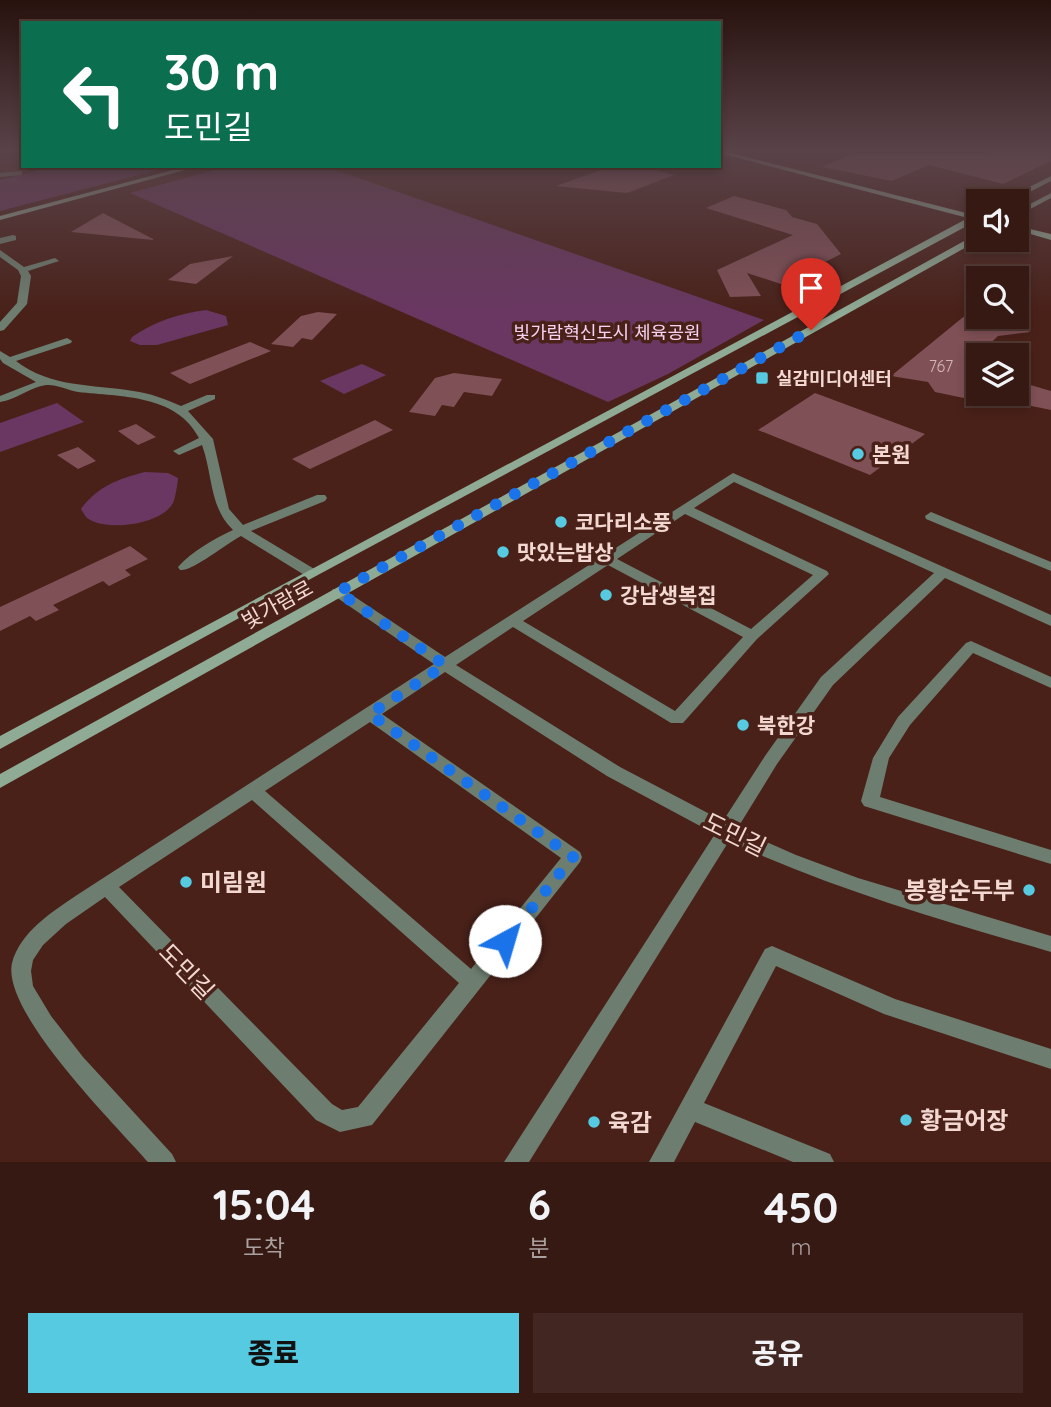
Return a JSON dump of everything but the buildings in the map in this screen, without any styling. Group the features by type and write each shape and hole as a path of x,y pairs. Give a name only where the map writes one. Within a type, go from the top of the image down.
{"main road":[{"path":"0,218 52,204"},
{"path":"927,204 966,214"},
{"name":"빛가람로","path":"0,743 311,573 966,223"},
{"path":"1029,231 1051,237"},
{"name":"빛가람로","path":"0,782 966,244"}],"street":[{"path":"0,242 13,238"},
{"path":"0,253 26,276 22,304 2,324"},
{"path":"22,270 55,261"},
{"path":"4,357 68,341"},
{"path":"4,357 18,370 45,382 71,389 140,396 179,411 208,439 224,511 240,529 311,573"},
{"path":"1,399 45,382"},
{"path":"179,411 211,397"},
{"path":"179,452 208,439"},
{"path":"164,1162 68,1052 29,1000 20,976 23,958 44,930 252,790 733,477 1051,621"},
{"path":"185,567 202,552 240,529 321,498"},
{"path":"513,621 677,719 752,636 822,574 685,509"},
{"path":"931,516 1051,567"},
{"path":"608,560 752,636"},
{"path":"516,1162 726,830 827,681 944,572"},
{"name":"도민길","path":"338,592 445,665 606,766 726,830 788,860 857,886 1051,944"},
{"path":"1051,682 971,646 904,721 881,758 870,801 1051,857"},
{"name":"도민길","path":"106,886 324,1112 340,1121 364,1117 573,857 370,714"},
{"path":"252,790 472,982"},
{"path":"661,1162 772,955 891,1007 1051,1059"},
{"path":"691,1109 822,1162"}],"green space":[{"path":"0,204 26,204 0,211"},
{"name":"빛가람혁신도시 체육공원","path":"156,204 433,204 764,320 668,374 608,402"},
{"path":"206,310 226,316 228,325 157,345 140,345 130,341 132,337 158,323 186,313"},
{"path":"362,364 386,375 344,394 320,381"},
{"path":"57,403 84,422 0,452 0,423"},
{"path":"145,472 168,473 178,478 174,501 167,511 133,524 107,525 87,518 81,509 94,495 117,481"}],"place":[{"name":"실감미디어센터","path":"762,378"},
{"name":"본원","path":"858,454"},
{"name":"코다리소풍","path":"561,522"},
{"name":"맛있는밥상","path":"503,552"},
{"name":"강남생복집","path":"606,595"},
{"name":"북한강","path":"743,725"},
{"name":"미림원","path":"186,882"},
{"name":"봉황순두부","path":"1029,890"},
{"name":"황금어장","path":"906,1120"},
{"name":"육감","path":"594,1122"}],"route":[{"path":"505,941 573,857 370,714 445,665 338,592 811,330"}]}
